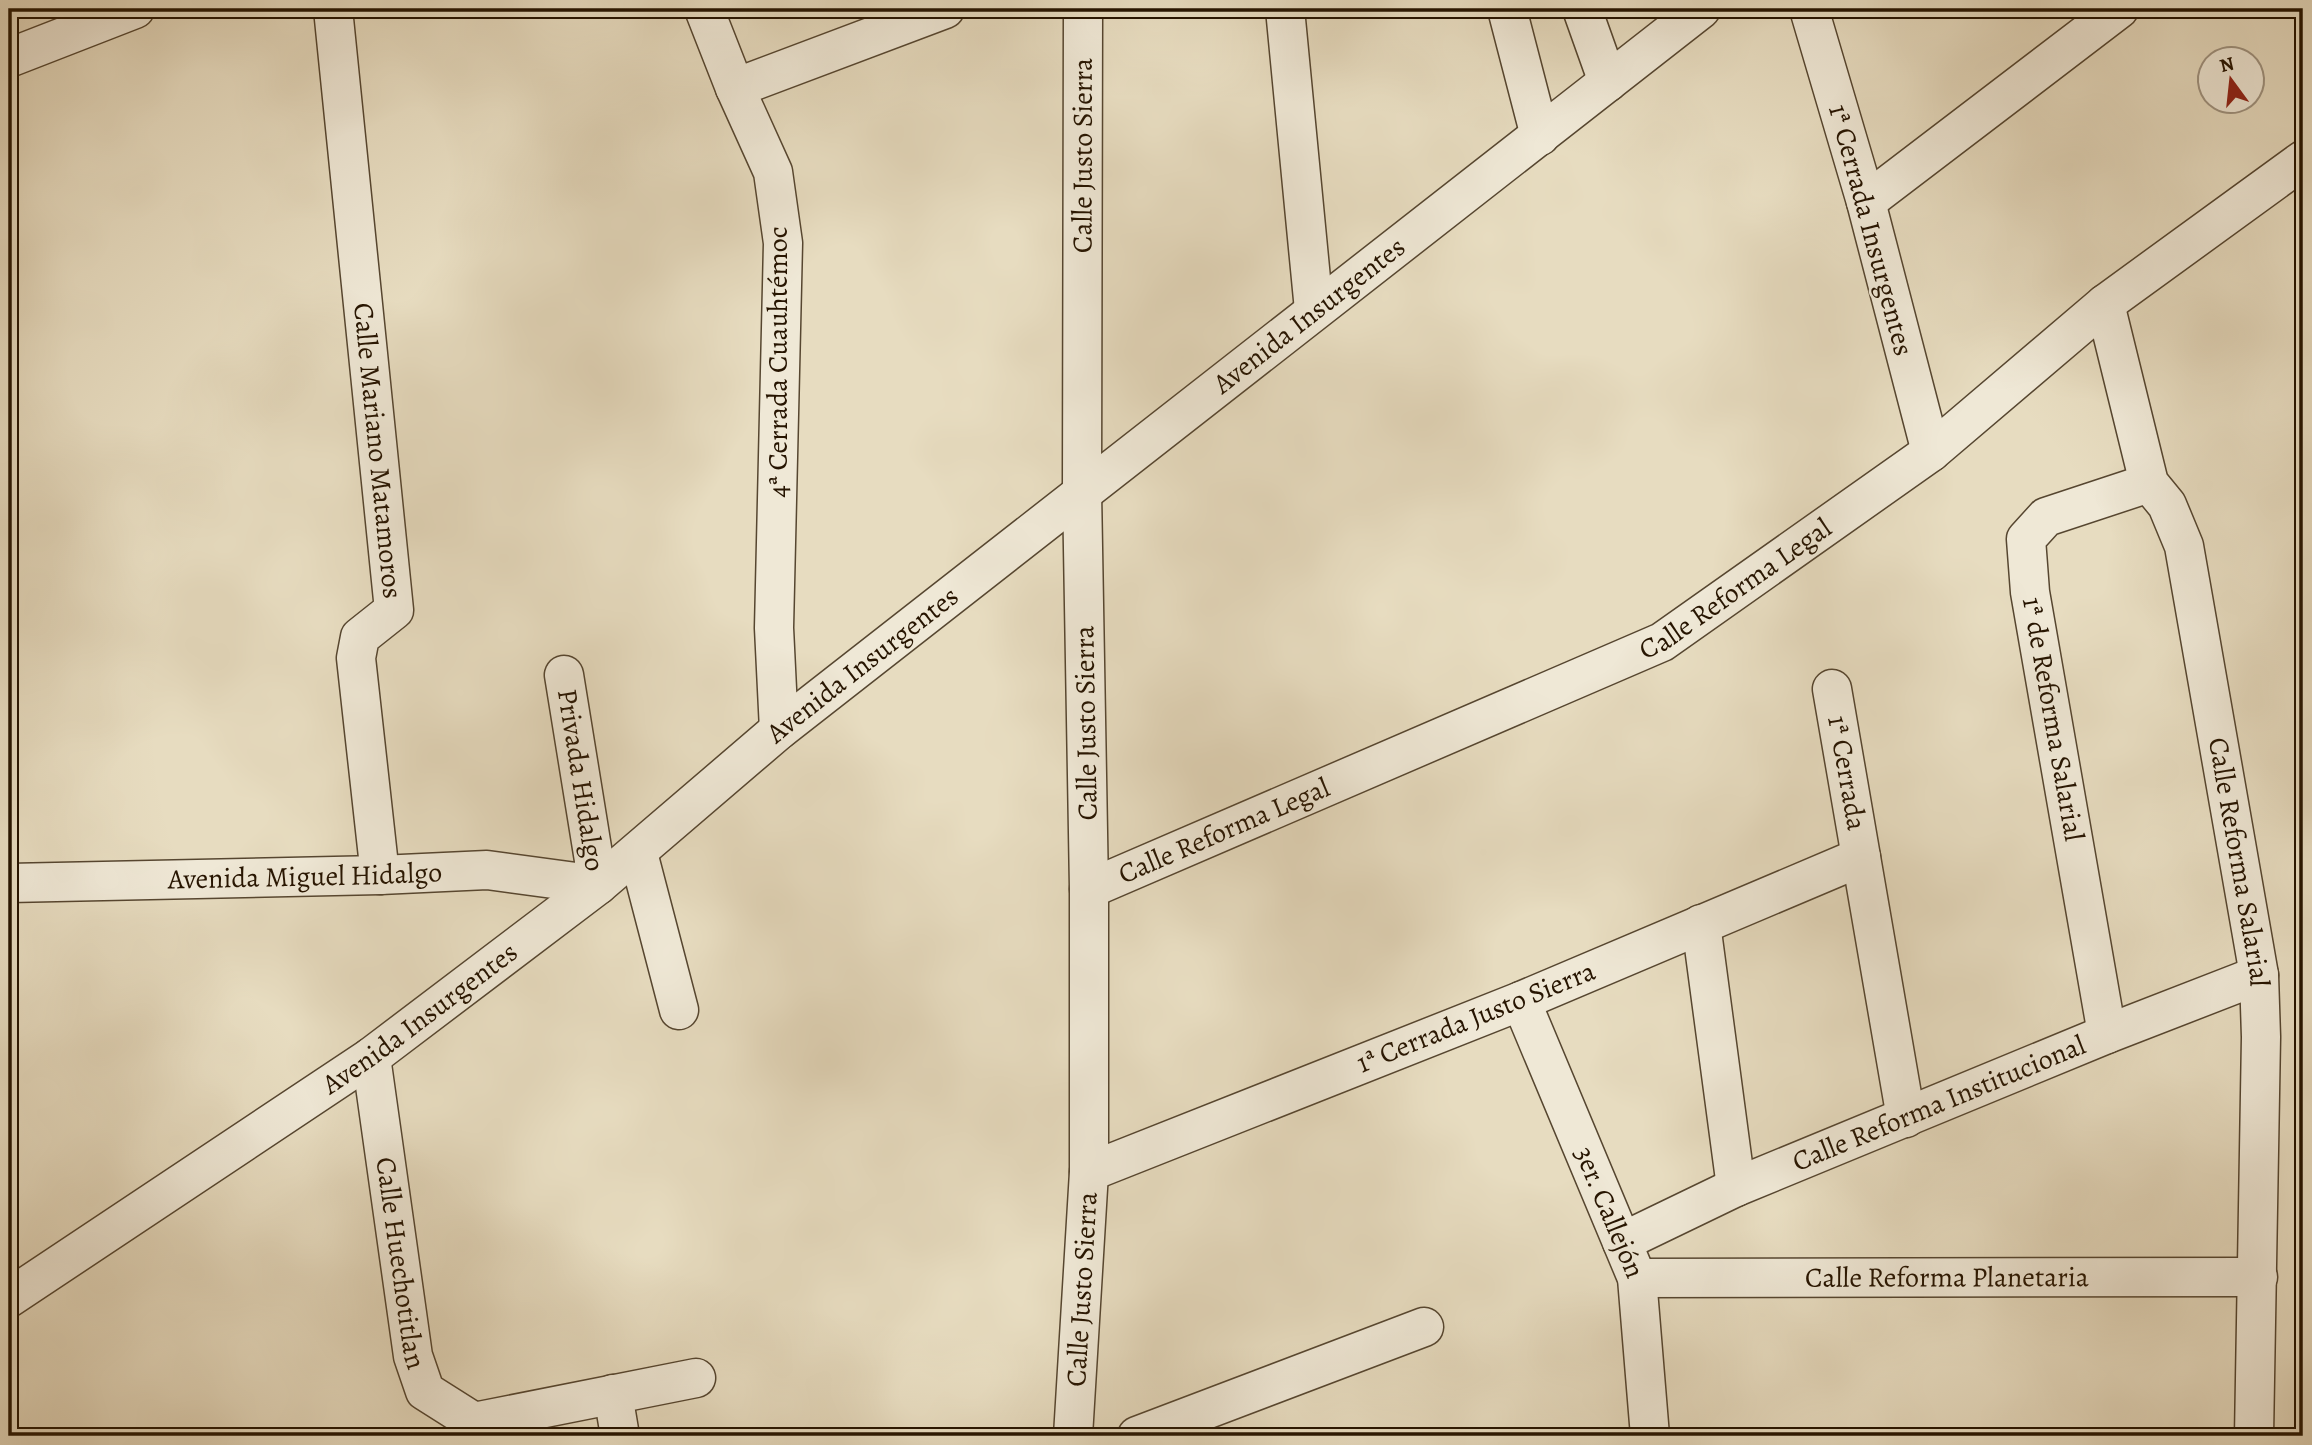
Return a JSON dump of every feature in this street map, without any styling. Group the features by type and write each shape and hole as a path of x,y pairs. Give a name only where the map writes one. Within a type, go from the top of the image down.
{"street":[{"path":"9,58 135,9"},
{"name":"Calle Mariano Matamoros","path":"333,9 394,610 360,637 356,658 380,875"},
{"name":"4ª Cerrada Cuauhtémoc","path":"704,9 735,88 773,172 783,243 774,628 779,730"},
{"path":"735,88 945,9"},
{"name":"Calle Justo Sierra","path":"1073,1436 1089,1172 1089,889 1082,491 1083,9"},
{"path":"1285,9 1314,310"},
{"path":"1507,9 1540,136"},
{"path":"1582,9 1608,82"},
{"name":"Avenida Insurgentes","path":"9,1298 371,1057 598,885 779,730 1701,9"},
{"name":"1ª Cerrada Insurgentes","path":"1809,9 1866,202 1931,452"},
{"path":"1866,202 2119,9"},
{"name":"Calle Reforma Legal","path":"1089,889 1662,642 1931,452 2105,304 2301,170"},
{"name":"Calle Reforma Salarial","path":"2105,304 2149,483 2166,505 2184,546 2259,975 2261,1037 2254,1436"},
{"name":"1ª de Reforma Salarial","path":"2107,1034 2030,592 2026,539 2046,517 2149,483"},
{"name":"Privada Hidalgo","path":"564,675 598,885"},
{"name":"1ª Cerrada","path":"1832,689 1906,1118"},
{"path":"638,853 679,1010"},
{"name":"1ª Cerrada Justo Sierra","path":"1089,1172 1521,1001 1861,857"},
{"name":"Avenida Miguel Hidalgo","path":"9,883 487,870 598,885"},
{"path":"1701,924 1736,1187"},
{"name":"Calle Reforma Institucional","path":"1622,1242 1736,1187 2107,1034 2259,975"},
{"name":"3er. Callejón","path":"1521,1001 1637,1278 1650,1436"},
{"name":"Calle Huechotitlan","path":"371,1057 413,1356 425,1391 479,1429"},
{"name":"Calle Reforma Planetaria","path":"1637,1278 2258,1277"},
{"path":"1137,1436 1423,1327"},
{"path":"479,1429 612,1394 696,1378"},
{"path":"612,1394 620,1436"}]}
